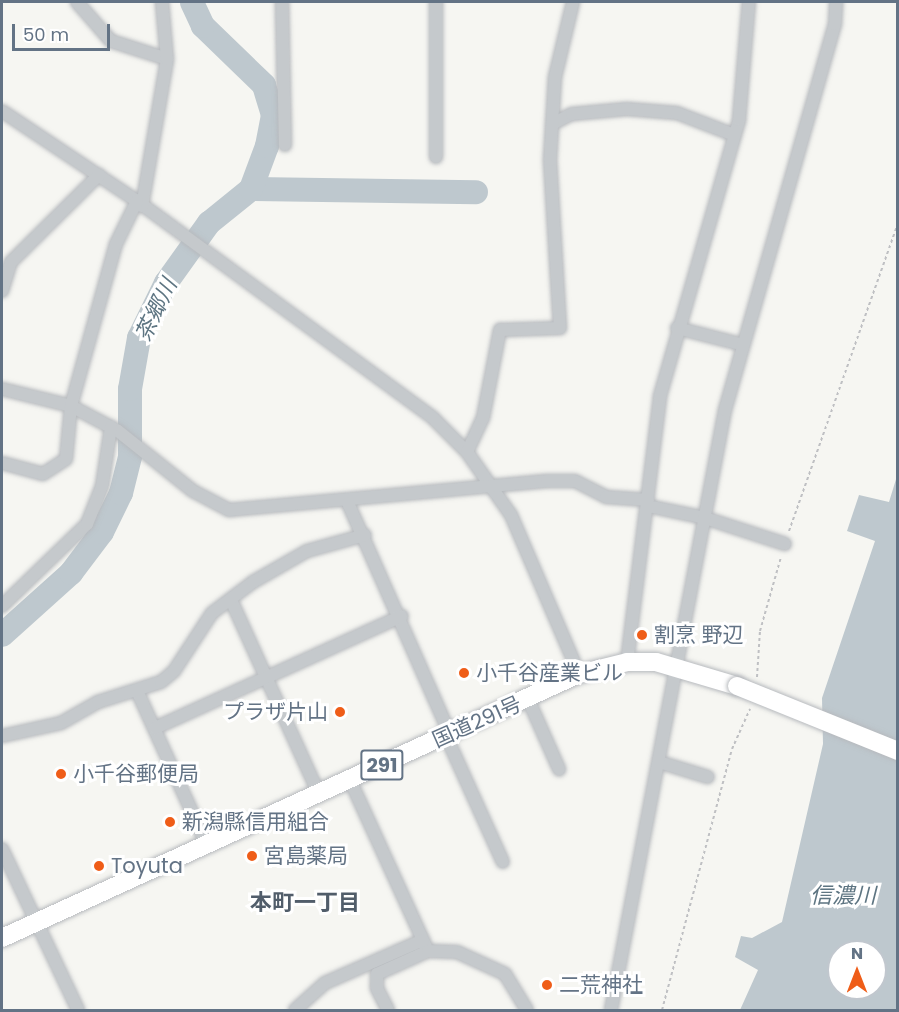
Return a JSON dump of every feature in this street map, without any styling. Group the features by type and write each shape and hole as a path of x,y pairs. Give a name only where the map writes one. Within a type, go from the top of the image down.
{"highway":[{"name":"国道291号","path":"2,938 579,674 627,662 678,664 897,750"}],"street":[{"path":"77,2 111,41 167,58"},
{"path":"2,463 43,474 66,459 71,406 116,244 139,203 167,58 162,2"},
{"path":"282,2 285,145"},
{"path":"435,2 436,157"},
{"path":"467,452 483,418 500,330 560,328 552,124 555,77 573,2"},
{"path":"627,662 648,503 652,441 676,328 735,135 749,2"},
{"path":"611,1011 740,344 835,24 836,2"},
{"path":"552,124 572,114 627,109 677,113 735,135"},
{"path":"2,111 139,203 433,418 467,452 497,489 579,674"},
{"path":"2,291 11,262 99,175"},
{"path":"676,328 740,344"},
{"path":"2,389 71,406 115,429 142,446 217,507 348,503 575,481 606,497 648,503 705,518 785,544"},
{"path":"2,606 87,524 102,486 115,429"},
{"path":"348,503 402,616 448,735 503,862"},
{"path":"2,736 61,723 98,702 138,693 174,671 212,613 307,551 365,535"},
{"path":"231,600 320,794"},
{"path":"155,728 402,616"},
{"path":"138,693 207,845"},
{"path":"528,699 559,769"},
{"path":"659,762 708,777"},
{"path":"350,780 426,945"},
{"path":"2,849 78,1011"},
{"path":"388,1011 376,988 377,974 426,945"},
{"path":"295,1011 325,983 426,945 457,952 505,974 527,1011"}],"path":[{"path":"756,681 760,632 785,544 897,224"},
{"path":"662,1011 732,749 751,702"}],"water":[{"name":"信濃川","path":"897,476 897,1010 740,1010 758,970 735,957 741,936 752,938 782,922 823,744 822,698 875,541 847,531 859,495 889,502"}],"waterway":[{"name":"茶郷川","path":"2,635 71,573 102,532 121,493 130,456 130,389 139,338 166,283 209,223 251,189 267,146 273,115 264,85 203,26 192,2"},
{"path":"251,189 476,192"}],"place":[{"name":"割烹 野辺","path":"642,635"},
{"name":"小千谷産業ビル","path":"464,673"},
{"name":"プラザ片山","path":"340,712"},
{"name":"小千谷郵便局","path":"61,774"},
{"name":"新潟縣信用組合","path":"170,822"},
{"name":"宮島薬局","path":"252,856"},
{"name":"Toyuta","path":"99,866"},
{"name":"二荒神社","path":"547,985"}],"district":[{"name":"本町一丁目","path":"305,903"}]}
